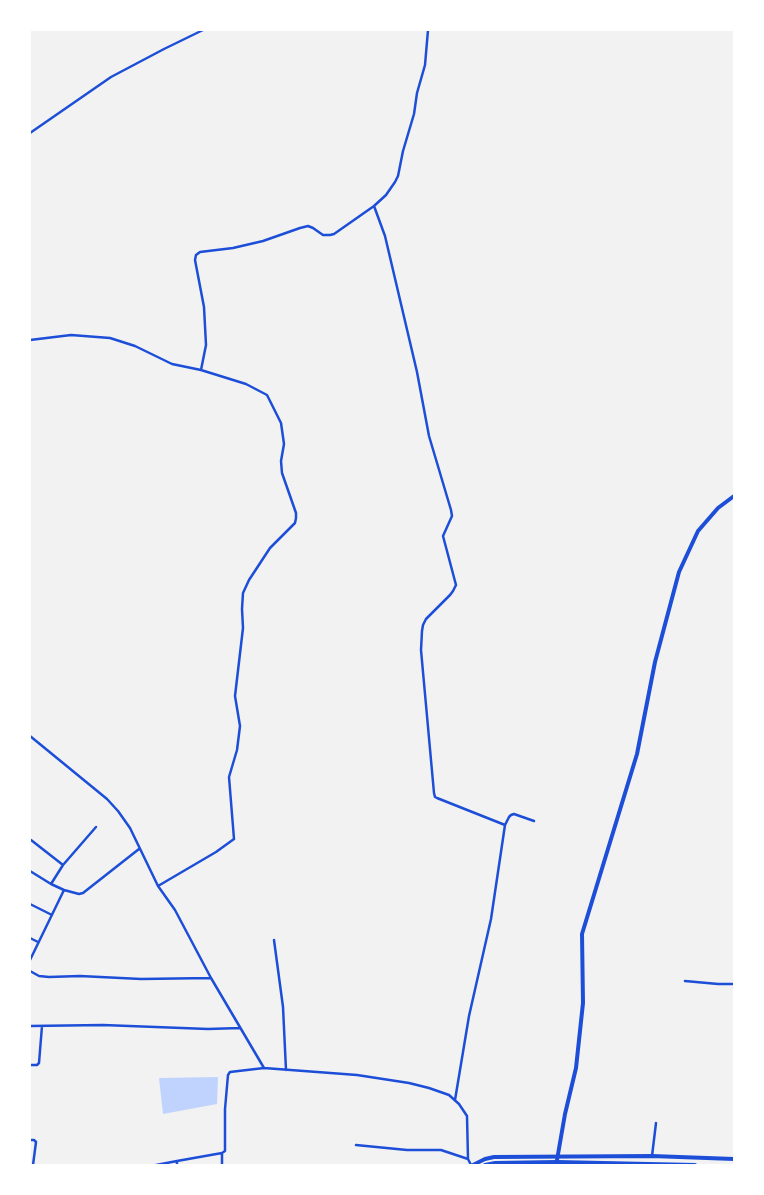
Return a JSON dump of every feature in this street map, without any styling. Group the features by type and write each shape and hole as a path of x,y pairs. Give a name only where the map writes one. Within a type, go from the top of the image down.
{"main road":[{"path":"557,1162 565,1114 576,1068 582,1003 582,934 637,754 655,662 679,572 698,531 718,508 734,496"},
{"path":"472,1165 485,1158 494,1157 652,1156 734,1159"},
{"path":"485,1165 495,1163 557,1162 567,1164 694,1165"}],"street":[{"path":"30,133 111,77 203,30"},
{"path":"201,370 206,345 204,307 195,260 196,255 200,252 233,248 263,241 308,226 322,235 334,234 374,206 386,195 398,176 403,151 414,114 417,93 425,65 428,30"},
{"path":"374,206 385,236 417,372 429,436 452,516 443,536 456,585 450,595 426,619 422,631 422,650 434,793 435,797 437,798 505,825"},
{"path":"30,340 71,335 110,338 135,346 172,364 201,370 246,384 267,395 281,423 284,444 281,461 282,473 296,513 296,518 295,523 270,548 249,580 243,593 243,628 235,696 240,726 237,750 229,777 234,839 216,852 158,886"},
{"path":"30,736 108,799 130,828 158,886 175,910 211,978 264,1068"},
{"path":"455,1100 469,1016 491,919 505,825 509,817 514,814 534,821"},
{"path":"51,884 63,865 96,827"},
{"path":"31,840 63,865"},
{"path":"30,871 51,884 64,890 79,894 83,893 139,849"},
{"path":"30,960 64,890"},
{"path":"30,904 52,915"},
{"path":"30,938 38,942"},
{"path":"274,940 283,1007 286,1070"},
{"path":"30,971 39,976 49,978 80,976 141,979 211,978"},
{"path":"685,980 718,984 734,984"},
{"path":"30,1026 103,1025 208,1029 240,1028"},
{"path":"30,1065 39,1063 42,1026"},
{"path":"156,1165 222,1153 225,1151 225,1109 228,1075 230,1072 264,1068 357,1075 409,1083 449,1095 460,1104 467,1116 468,1159 472,1165"},
{"path":"652,1156 656,1123"},
{"path":"30,1140 34,1140 36,1142 34,1165"},
{"path":"356,1145 407,1150 441,1150 468,1159"},
{"path":"222,1153 222,1165"}],"water":[{"path":"218,1077 217,1104 163,1114 159,1078"}]}
